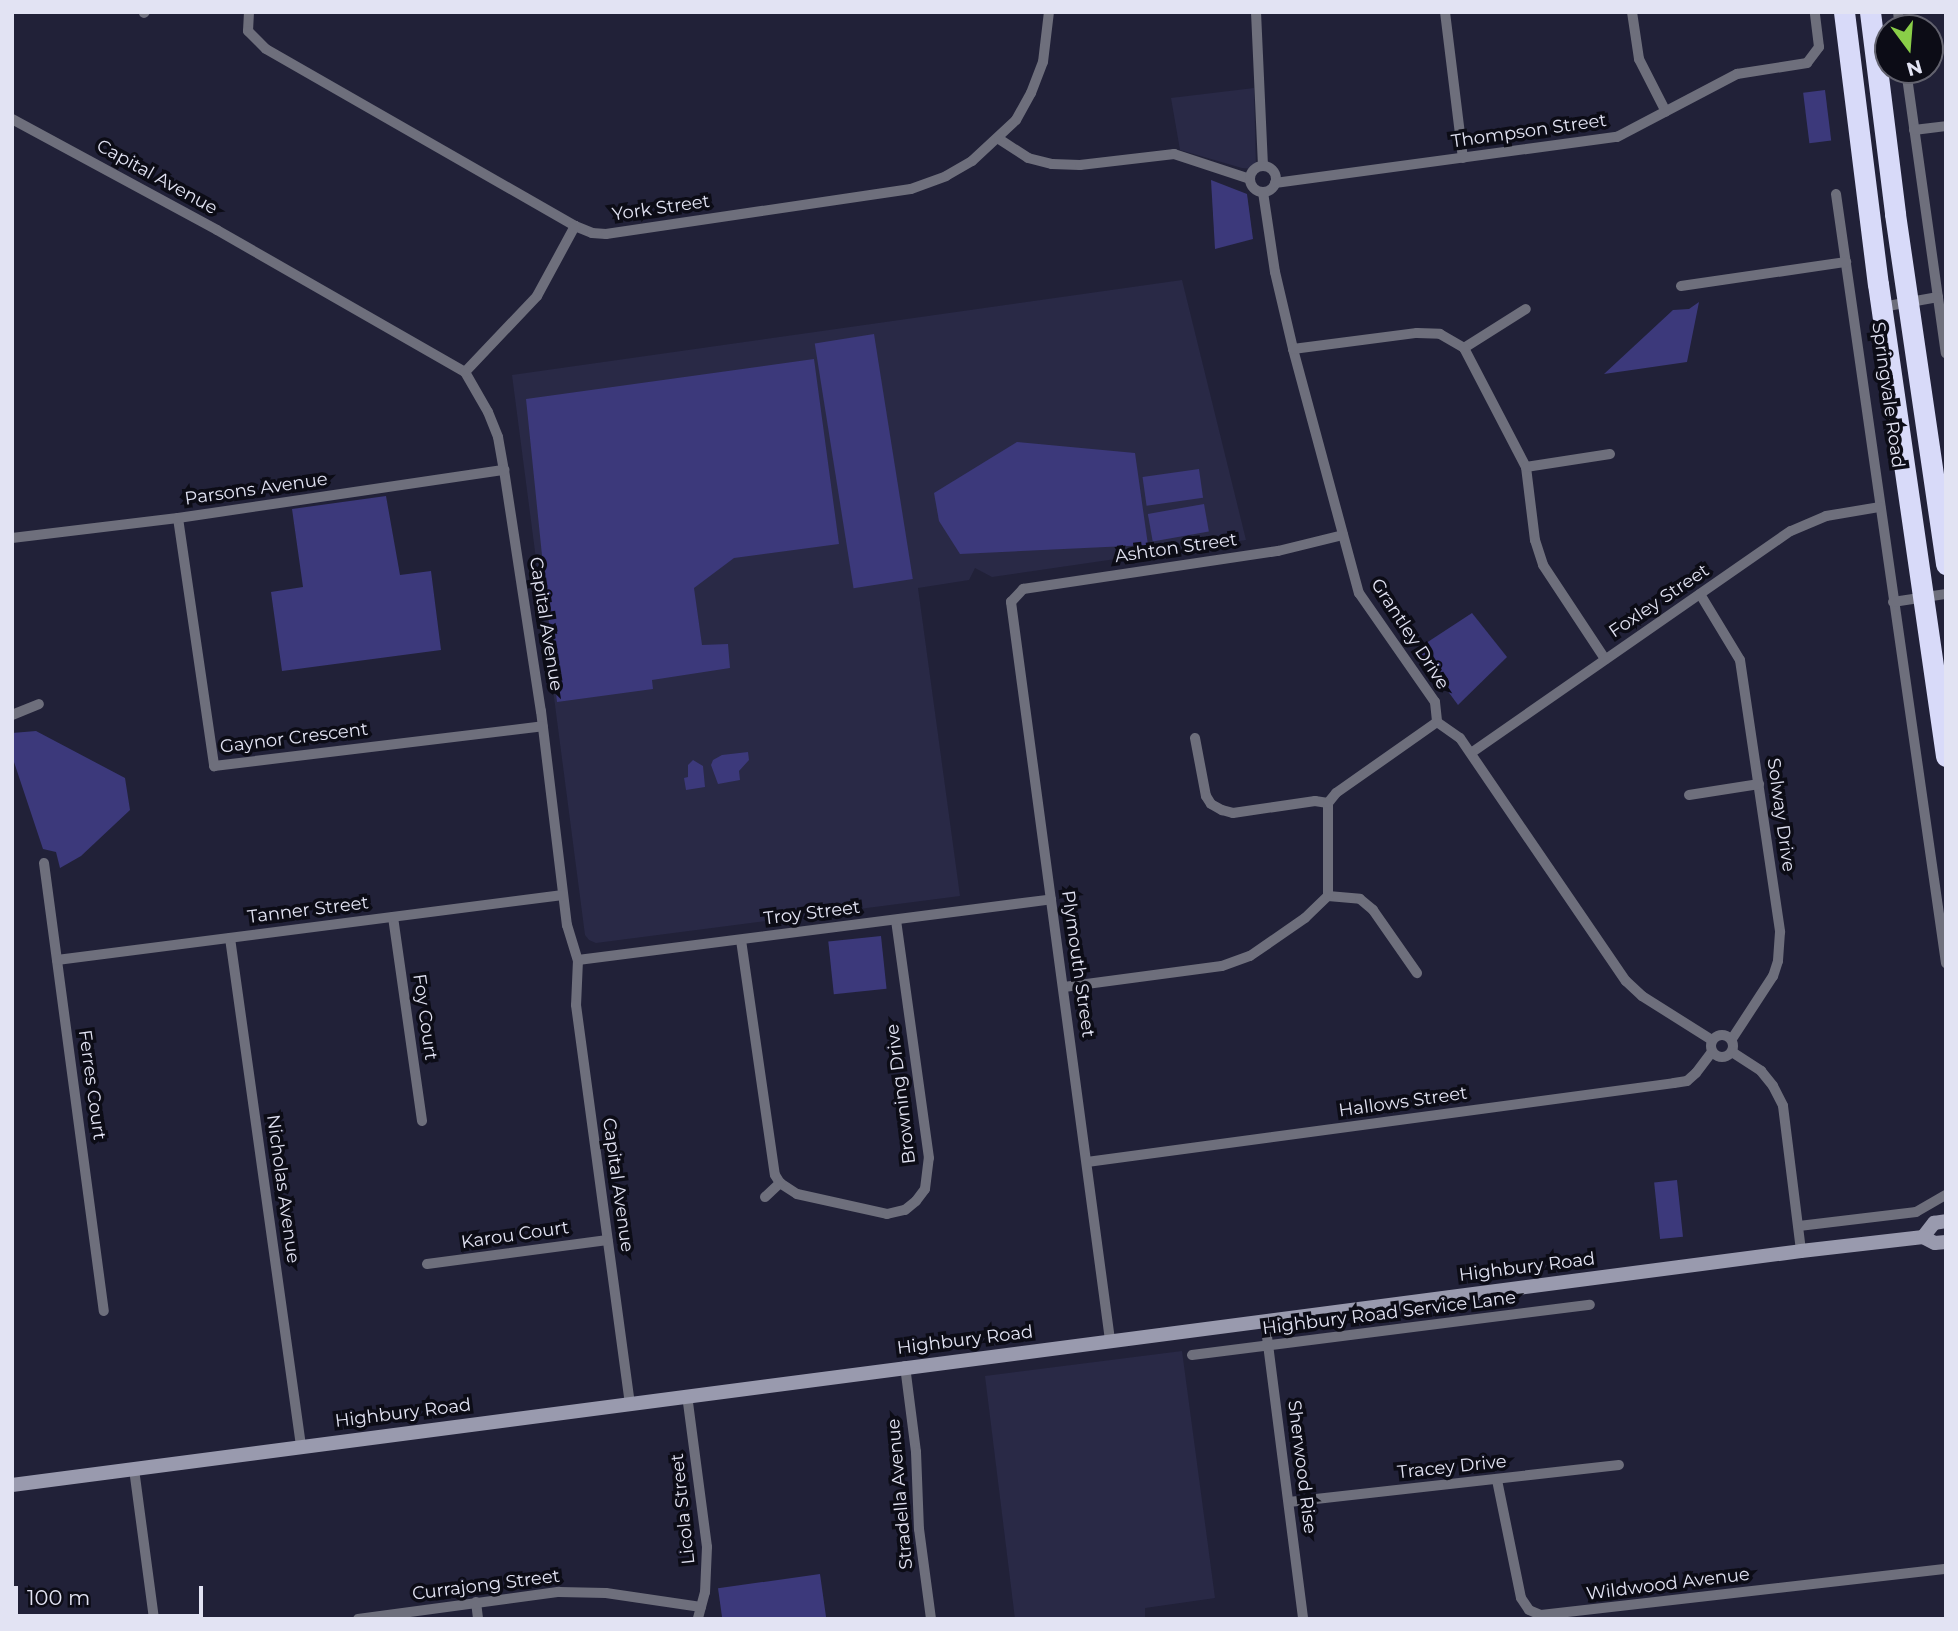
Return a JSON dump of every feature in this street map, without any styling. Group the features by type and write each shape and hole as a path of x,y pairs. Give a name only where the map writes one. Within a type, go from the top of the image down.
{"highway":[{"name":"Springvale Road","path":"1844,12 1881,307 1946,756"},
{"name":"Springvale Road","path":"1870,12 1946,564"}],"main road":[{"name":"Highbury Road","path":"1923,1237 1934,1223 1946,1221"},
{"name":"Highbury Road","path":"12,1485 905,1366 1801,1251 1923,1237 1935,1243 1946,1242"}],"street":[{"name":"York Street","path":"249,12 248,31 266,49 575,226 592,233 607,234 911,189 958,169 999,139 1016,120 1031,93 1043,62 1049,12"},
{"path":"1256,12 1263,166"},
{"path":"1445,12 1463,158"},
{"path":"1632,12 1639,59 1666,112"},
{"name":"Thompson Street","path":"1275,183 1614,138 1737,74 1800,65 1813,59 1819,47 1815,12"},
{"path":"1908,84 1946,353"},
{"name":"Capital Avenue","path":"12,120 210,226 465,372 498,438 543,726 570,943 578,960 576,1005 630,1402"},
{"path":"1913,130 1946,126"},
{"path":"999,139 1028,158 1052,164 1080,165 1174,154 1250,179 1255,189 1264,192 1275,183 1274,172 1263,166"},
{"path":"1250,179 1254,171 1263,166"},
{"name":"Grantley Drive","path":"1264,192 1275,272 1293,349 1359,593 1434,702 1437,722"},
{"name":"Springvale Road","path":"1836,194 1946,964"},
{"path":"465,372 537,296 575,226"},
{"path":"1681,286 1846,262"},
{"name":"Springvale Road","path":"1881,307 1938,297"},
{"path":"1464,348 1525,309"},
{"path":"1293,349 1417,333 1440,334 1464,348 1526,467 1535,540 1543,565 1605,659"},
{"path":"1526,467 1610,454"},
{"name":"Parsons Avenue","path":"12,538 178,518 505,470"},
{"name":"Foxley Street","path":"1471,753 1805,524 1826,516 1880,507"},
{"name":"Gaynor Crescent","path":"178,518 214,766 543,726"},
{"name":"Ashton Street","path":"1015,594 1033,587 1278,551 1343,535"},
{"name":"Plymouth Street","path":"1015,594 1011,610 1111,1340"},
{"name":"Solway Drive","path":"1700,594 1740,660 1780,942 1773,976 1732,1039"},
{"path":"1893,602 1946,594"},
{"path":"12,715 39,704"},
{"path":"1064,987 1222,966 1241,959 1305,918 1328,896 1328,803 1336,793 1437,722 1460,738 1471,753 1626,981 1643,996 1712,1040"},
{"path":"1195,738 1206,796 1211,804 1222,810 1233,813 1315,801 1328,803"},
{"path":"1689,795 1759,784"},
{"name":"Ferres Court","path":"44,863 104,1311"},
{"name":"Tanner Street","path":"57,960 563,895"},
{"path":"1328,896 1360,899 1373,910 1417,973"},
{"name":"Troy Street","path":"578,960 1051,899"},
{"name":"Foy Court","path":"393,917 422,1121"},
{"name":"Browning Drive","path":"780,1183 797,1194 887,1214 905,1210 925,1189 929,1158 896,919"},
{"name":"Nicholas Avenue","path":"230,938 301,1446"},
{"path":"741,940 772,1165 780,1183 765,1197"},
{"path":"1724,1036 1732,1039 1735,1046 1731,1052 1719,1056 1712,1052 1709,1046 1712,1040 1724,1036"},
{"name":"Hallows Street","path":"1087,1162 1686,1081 1696,1073 1712,1052"},
{"path":"1731,1052 1760,1071 1773,1086 1783,1106 1801,1251"},
{"path":"1798,1226 1916,1212 1946,1195"},
{"name":"Karou Court","path":"427,1264 607,1240"},
{"name":"Highbury Road Service Lane","path":"1192,1355 1590,1305"},
{"name":"Sherwood Rise","path":"1265,1321 1303,1619"},
{"name":"Stradella Avenue","path":"905,1366 916,1451 919,1529 930,1619"},
{"name":"Licola Street","path":"687,1395 707,1547 700,1613"},
{"name":"Tracey Drive","path":"1289,1502 1619,1465"},
{"path":"134,1469 154,1619"},
{"name":"Wildwood Avenue","path":"1497,1480 1521,1598 1528,1610 1541,1615 1946,1569"},
{"name":"Currajong Street","path":"358,1619 570,1592 606,1593 700,1613"},
{"path":"476,1602 478,1619"}],"shaded area":[{"path":"1254,88 1256,169 1242,168 1180,150 1171,98"},
{"path":"1825,90 1831,141 1809,143 1803,93"},
{"path":"1211,180 1247,194 1253,239 1215,249"},
{"path":"1182,280 1246,540 992,577 975,568 969,580 918,588 960,896 596,943 589,940 585,935 512,375"},
{"path":"1699,302 1687,362 1604,374 1673,310 1689,309"},
{"path":"874,334 913,579 854,588 815,343"},
{"path":"814,359 839,544 734,558 694,588 702,645 728,644 730,668 652,680 653,689 557,702 526,399"},
{"path":"1017,442 1135,453 1148,545 960,554 939,521 934,493"},
{"path":"1199,469 1203,498 1147,506 1143,477"},
{"path":"386,496 400,575 431,571 441,650 282,671 271,592 303,587 292,509"},
{"path":"1204,504 1209,532 1153,541 1148,514"},
{"path":"1472,613 1507,657 1458,705 1417,649"},
{"path":"36,731 125,778 130,810 81,856 60,868 56,852 43,849 12,756 12,733"},
{"path":"748,752 749,760 739,771 740,780 718,784 711,765 713,760 722,755"},
{"path":"693,760 703,766 705,787 686,790 684,778 688,777 688,765"},
{"path":"881,936 887,989 834,994 828,942"},
{"path":"1677,1180 1683,1237 1660,1239 1654,1182"},
{"path":"1182,1351 1215,1598 1145,1608 1145,1619 1015,1619 985,1376"},
{"path":"820,1574 826,1619 722,1619 718,1588"}]}
